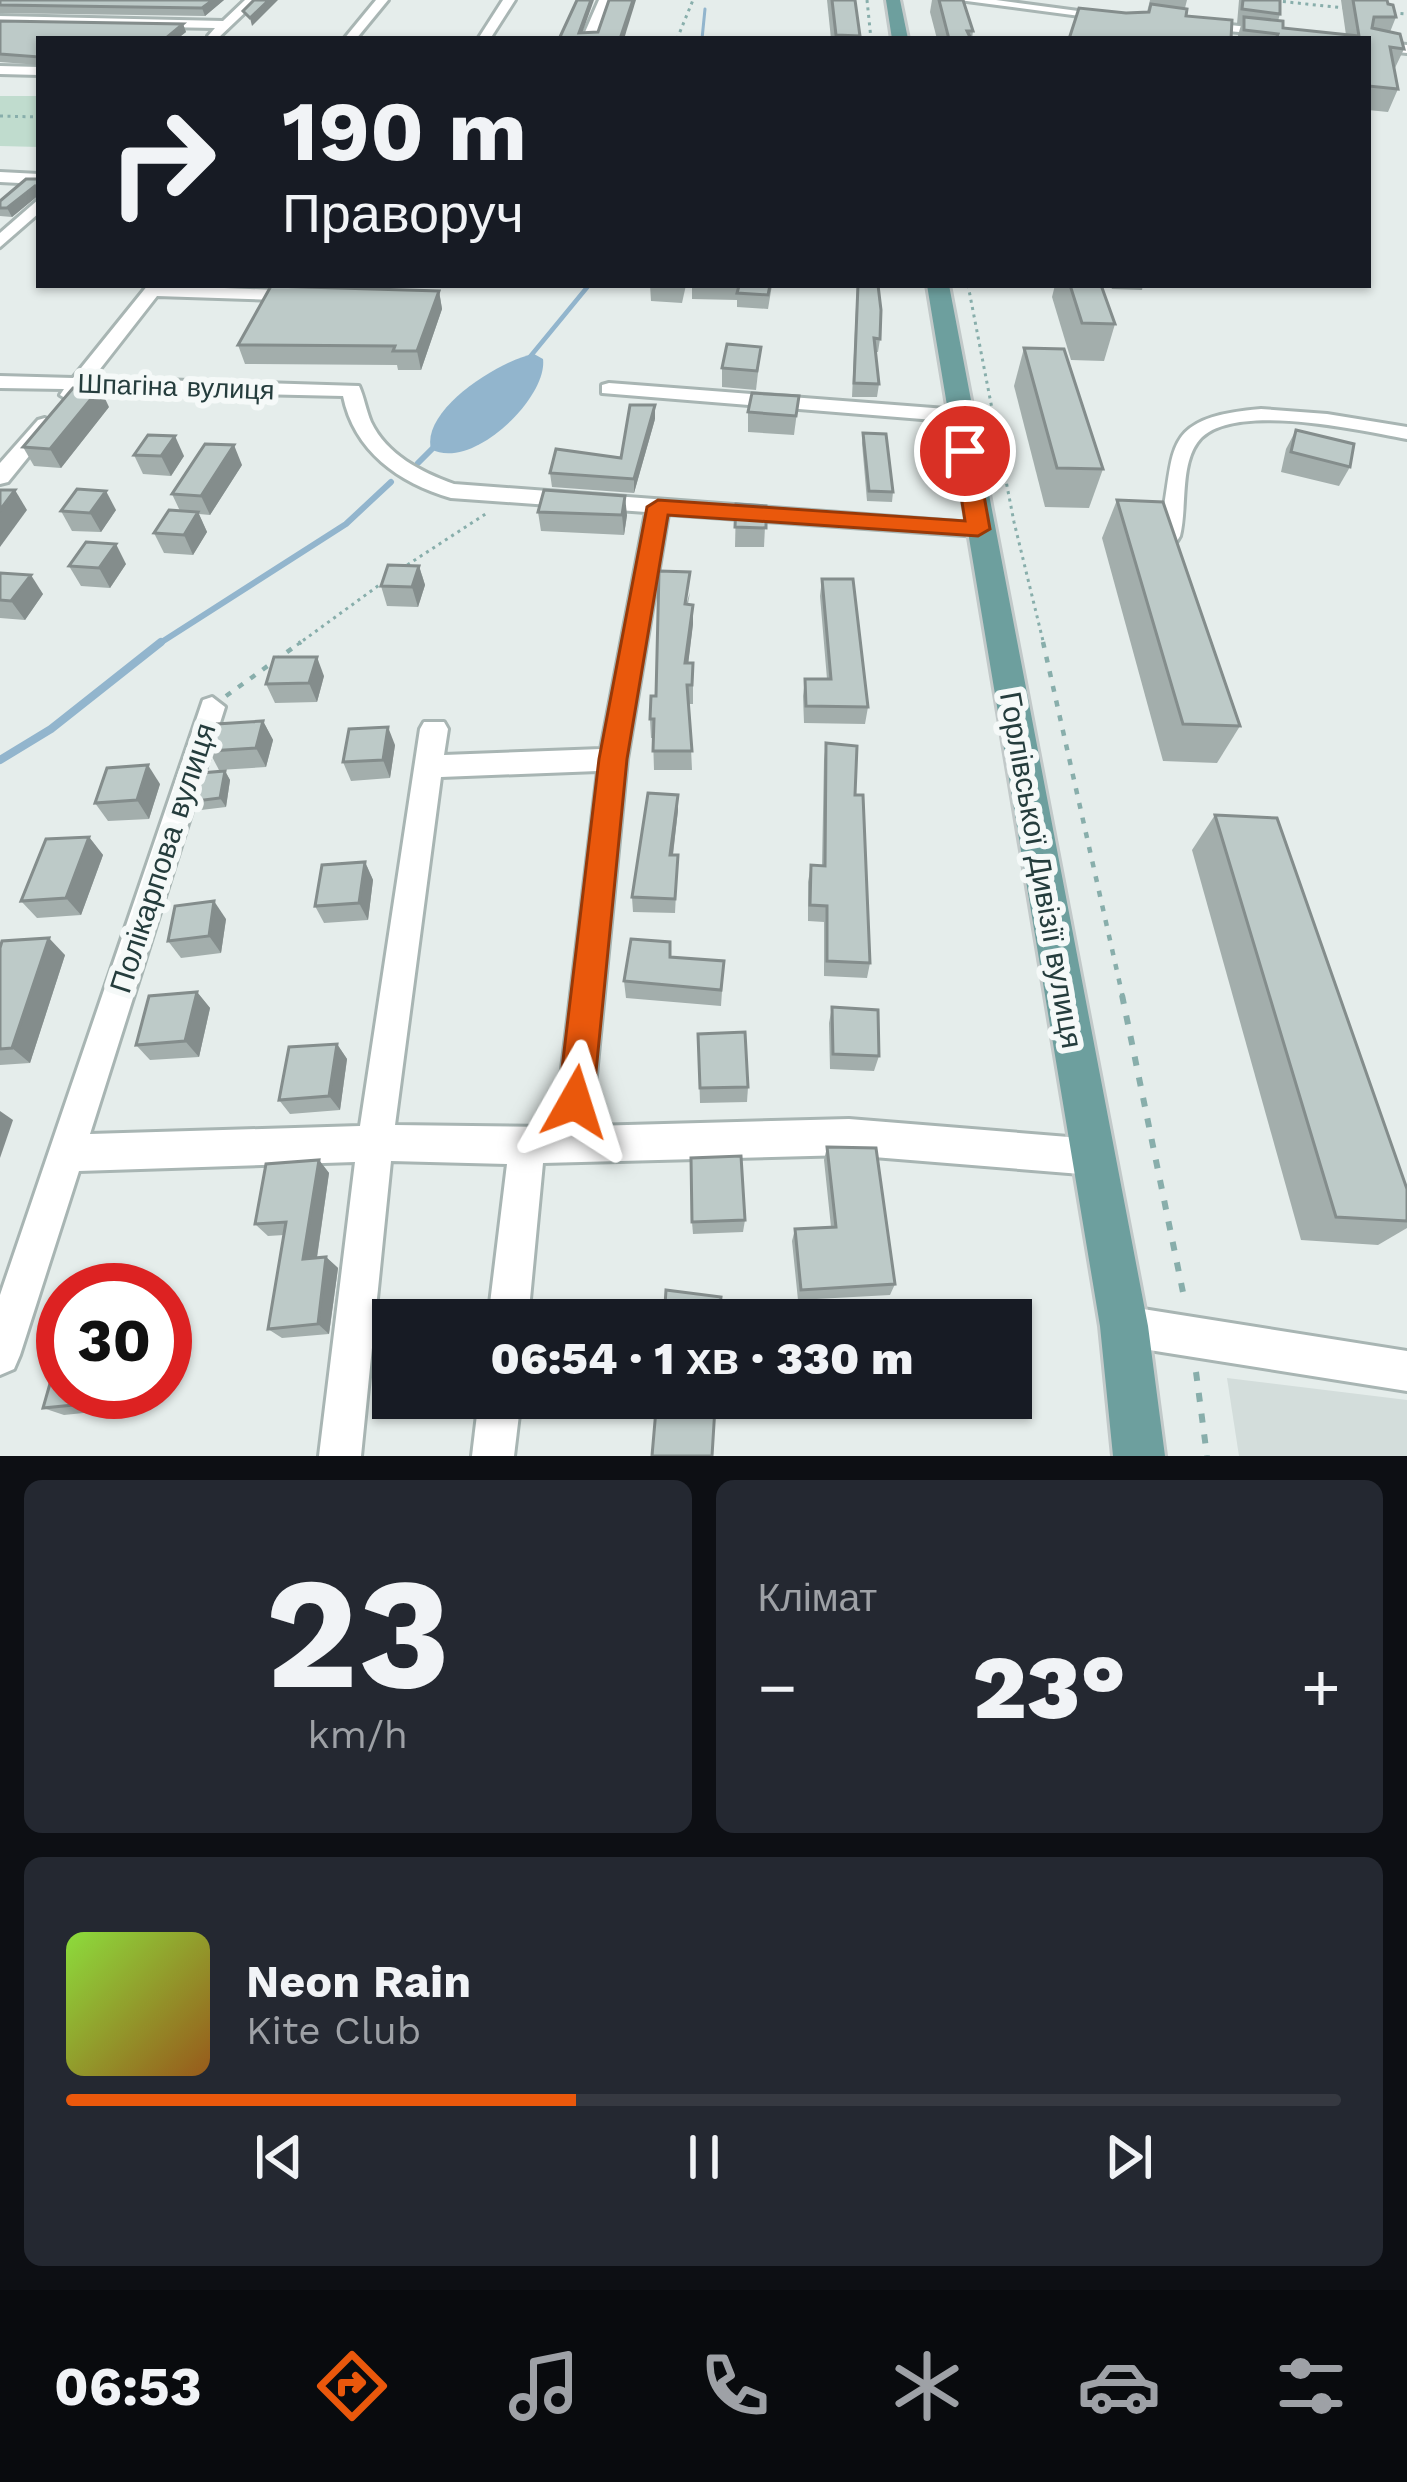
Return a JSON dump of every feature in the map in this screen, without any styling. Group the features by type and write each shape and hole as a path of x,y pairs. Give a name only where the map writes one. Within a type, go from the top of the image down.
{"main road":[{"path":"893,0 899,36"},
{"name":"Горлівської Дивізії вулиця","path":"938,288 1124,1326 1139,1456"}],"street":[{"path":"214,36 252,0"},
{"path":"352,36 382,0"},
{"path":"486,36 509,0"},
{"path":"589,36 605,0"},
{"path":"965,0 1126,18"},
{"path":"0,20 226,25"},
{"path":"1173,23 1290,36"},
{"path":"1371,45 1407,49"},
{"path":"0,70 36,71"},
{"path":"0,177 36,178"},
{"path":"0,242 36,206"},
{"path":"0,478 154,288 335,296"},
{"name":"Шпагіна вулиця","path":"0,382 352,390 356,420 391,463 410,478 451,491 510,497"},
{"path":"610,389 959,416"},
{"path":"1168,536 1177,510 1184,451 1190,436 1209,425 1256,415 1309,415 1407,433"},
{"path":"510,497 978,529"},
{"path":"571,1145 613,759 658,507"},
{"name":"Полікарпова вулиця","path":"0,1355 212,706"},
{"path":"340,1456 375,1143 434,729"},
{"path":"429,767 613,759"},
{"path":"66,1154 375,1143 527,1146 849,1137 1093,1157"},
{"path":"510,1299 527,1146"},
{"path":"1124,1326 1407,1371"},
{"path":"493,1456 497,1419"}],"path":[{"path":"678,36 693,0"},
{"path":"867,0 871,36"},
{"path":"1268,0 1360,10"},
{"path":"1384,12 1407,14"},
{"path":"0,116 36,117"},
{"path":"969,288 1014,522 1087,823 1191,1334 1207,1456"},
{"name":"Полікарпова вулиця","path":"212,706 448,535 510,497"}],"shaded area":[{"path":"1227,1378 1407,1400 1407,1456 1239,1456"}],"green space":[{"path":"0,96 36,96 36,147 0,146"}],"water":[{"path":"534,354 543,359 541,375 533,393 504,427 466,450 431,449 431,434 450,403 484,376"}],"building":[{"path":"0,0 213,0 202,8 0,5"},
{"path":"254,0 269,0 250,18 243,11"},
{"path":"577,0 591,0 579,33 598,32 609,0 633,0 621,36 560,36"},
{"path":"832,0 855,0 860,36 836,35"},
{"path":"939,0 963,0 973,31 967,31 970,36 948,36"},
{"path":"1243,0 1280,0 1280,14 1242,9"},
{"path":"1353,0 1387,0 1393,5 1396,17 1374,17 1372,28 1400,34 1404,49 1390,47 1398,89 1371,86 1371,36 1359,36"},
{"path":"1151,4 1187,9 1186,16 1232,20 1231,36 1070,36 1079,8 1149,12"},
{"path":"1244,17 1283,21 1283,28 1359,36 1277,36 1244,30"},
{"path":"0,21 183,24 169,36 36,36 36,57 0,54"},
{"path":"26,179 36,179 36,187 0,208 0,201"},
{"path":"270,288 439,291 417,351 393,351 395,346 238,345"},
{"path":"738,288 769,288 768,295 737,293"},
{"path":"858,288 878,288 880,339 874,338 879,384 854,383"},
{"path":"1071,288 1102,288 1115,324 1082,323"},
{"path":"727,344 761,347 757,371 722,368"},
{"path":"1024,348 1064,349 1103,469 1057,468"},
{"path":"73,388 100,388 50,449 23,447"},
{"path":"752,393 799,396 796,416 748,412"},
{"path":"630,405 655,405 634,479 550,473 556,449 621,458"},
{"path":"1296,430 1354,444 1350,467 1291,452"},
{"path":"863,433 886,434 893,492 869,491"},
{"path":"148,435 175,436 161,456 134,455"},
{"path":"205,444 234,445 201,496 172,494"},
{"path":"77,489 106,491 90,513 61,511"},
{"path":"0,490 15,490 0,510"},
{"path":"544,490 625,496 622,515 538,512"},
{"path":"1117,500 1163,502 1240,726 1183,724"},
{"path":"736,504 766,506 766,528 735,527"},
{"path":"169,510 198,512 184,535 154,533"},
{"path":"86,542 116,544 99,568 69,566"},
{"path":"388,565 419,566 412,587 381,586"},
{"path":"659,571 690,572 685,604 693,605 685,663 693,663 692,685 687,685 692,751 653,751 654,719 650,719 651,696 656,696"},
{"path":"0,573 31,575 11,601 0,600"},
{"path":"822,579 853,579 868,707 806,706 805,679 831,679"},
{"path":"274,657 317,657 309,683 266,684"},
{"path":"263,721 256,748 209,751 217,724"},
{"path":"388,727 383,760 343,762 349,729"},
{"path":"826,743 857,746 855,795 863,795 870,963 827,961 827,906 810,905 811,865 825,866"},
{"path":"148,765 137,800 95,803 107,768"},
{"path":"225,771 220,798 196,801 201,773"},
{"path":"648,793 678,795 670,855 678,855 675,899 632,897"},
{"path":"1215,815 1277,818 1407,1189 1407,1221 1336,1217"},
{"path":"89,837 66,898 21,901 46,839"},
{"path":"365,862 359,903 315,906 322,865"},
{"path":"214,901 209,936 168,941 175,906"},
{"path":"49,938 12,1048 0,1049 2,941"},
{"path":"631,939 670,942 670,957 724,961 721,990 624,981"},
{"path":"197,992 185,1041 136,1045 149,996"},
{"path":"832,1007 878,1010 879,1056 833,1054"},
{"path":"745,1032 748,1087 700,1088 698,1034"},
{"path":"337,1044 329,1096 279,1100 289,1047"},
{"path":"827,1147 876,1148 895,1284 801,1290 795,1229 836,1227"},
{"path":"741,1156 745,1220 692,1222 691,1158"},
{"path":"319,1160 303,1259 326,1257 318,1324 268,1329 286,1222 255,1224 266,1164"},
{"path":"666,1290 721,1297 721,1299 665,1299"},
{"path":"655,1419 714,1419 712,1456 652,1456"}],"waterway":[{"path":"702,36 705,9"},
{"path":"529,358 587,288"},
{"path":"418,463 435,446"},
{"path":"158,644 346,524 391,482"},
{"path":"0,760 51,729 158,644"}],"route":[{"path":"575,1102 613,759 658,507 978,529 965,451"}]}
